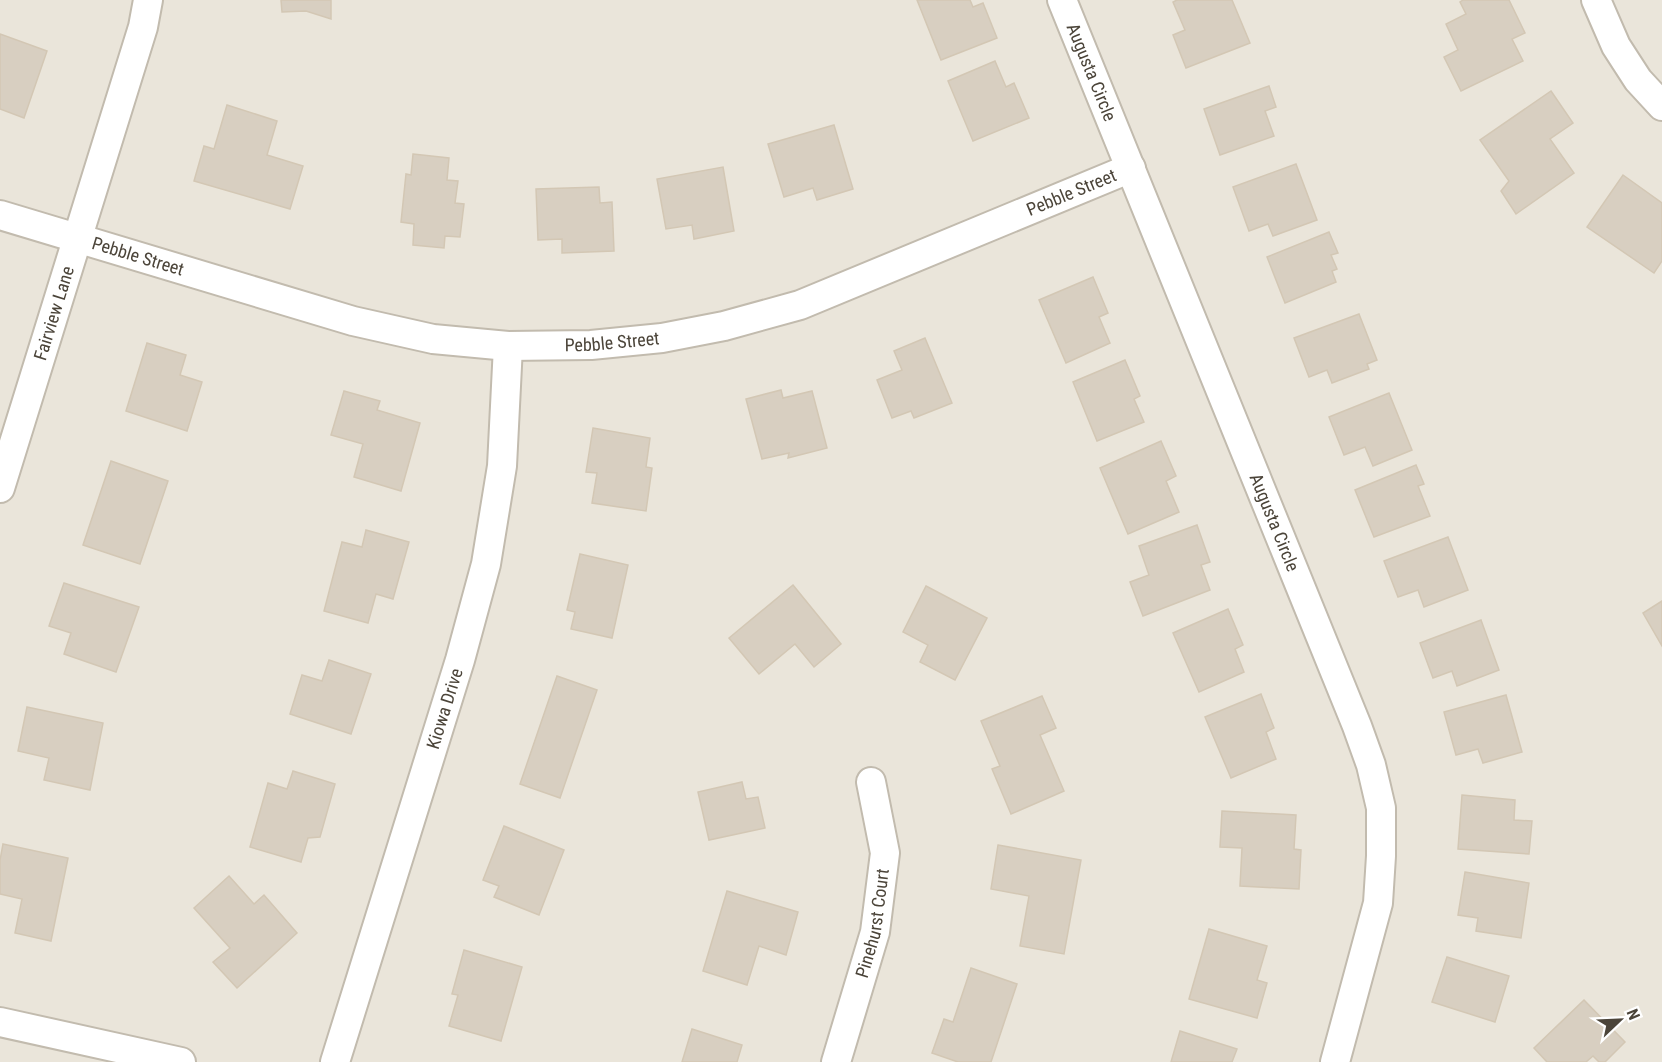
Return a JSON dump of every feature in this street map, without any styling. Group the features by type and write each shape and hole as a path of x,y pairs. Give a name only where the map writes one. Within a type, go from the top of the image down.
{"street":[{"name":"Fairview Lane","path":"0,488 143,27 148,0"},
{"name":"Augusta Circle","path":"1062,0 1357,726 1373,776 1381,808 1378,903 1343,1060"},
{"path":"1596,0 1616,46 1638,80 1662,106"},
{"name":"Pebble Street","path":"0,215 353,321 433,339 508,346 591,345 662,338 724,326 800,305 1131,168"},
{"name":"Kiowa Drive","path":"335,1062 460,660 486,564 502,466 508,346"},
{"name":"Pinehurst Court","path":"836,1062 875,932 885,853 871,782"},
{"path":"0,1022 181,1062"}],"shaded area":[{"path":"0,0 1662,0 1662,1062 0,1062"}],"building":[{"path":"281,0 331,0 331,19 306,11 282,12"},
{"path":"917,0 970,0 973,7 983,3 997,38 941,60"},
{"path":"1177,0 1232,0 1250,43 1186,68 1173,35 1185,30 1173,2"},
{"path":"1463,0 1509,0 1525,33 1512,39 1523,61 1461,91 1444,57 1458,50 1446,24 1466,14 1460,2"},
{"path":"0,34 47,51 24,118 0,109"},
{"path":"995,61 1006,87 1014,83 1029,118 973,141 948,81"},
{"path":"1269,86 1276,107 1265,111 1274,136 1220,155 1204,109"},
{"path":"1551,91 1573,123 1550,139 1574,173 1516,214 1501,191 1509,181 1480,140"},
{"path":"227,105 277,121 267,155 303,166 290,209 194,181 204,146 214,149"},
{"path":"834,125 853,189 817,200 813,188 784,197 768,144"},
{"path":"413,154 449,158 447,180 458,181 455,203 464,204 460,237 445,236 444,248 413,245 414,224 401,222 406,174 411,175"},
{"path":"1296,164 1317,220 1273,236 1268,224 1249,231 1233,187"},
{"path":"723,167 734,231 694,239 692,225 666,229 657,179"},
{"path":"1623,175 1662,203 1662,261 1654,273 1587,227"},
{"path":"599,187 600,203 612,202 614,251 562,253 562,239 538,240 536,189"},
{"path":"1329,232 1338,253 1331,255 1337,269 1332,271 1336,282 1285,303 1267,257"},
{"path":"1093,277 1108,313 1099,317 1110,343 1066,363 1039,300"},
{"path":"1359,314 1377,360 1367,364 1369,369 1332,383 1327,370 1309,377 1294,338"},
{"path":"925,338 952,403 914,418 911,411 892,418 877,380 902,370 894,351"},
{"path":"147,343 186,355 180,375 202,382 187,431 126,411"},
{"path":"1125,360 1140,396 1134,399 1144,422 1097,441 1073,382"},
{"path":"781,390 783,398 812,391 827,448 788,458 789,453 762,459 746,399"},
{"path":"344,391 380,401 377,410 420,423 401,491 354,477 363,444 331,435"},
{"path":"1389,393 1412,450 1373,466 1365,447 1344,455 1329,417"},
{"path":"593,428 650,438 646,467 652,468 646,511 592,503 597,473 586,472"},
{"path":"1161,441 1176,476 1166,481 1179,512 1128,534 1100,468"},
{"path":"111,461 168,481 140,564 83,545"},
{"path":"1416,465 1424,484 1418,486 1430,516 1374,537 1355,490"},
{"path":"1197,525 1210,562 1201,565 1210,590 1143,616 1130,582 1149,575 1139,546"},
{"path":"366,530 409,542 393,599 376,594 368,623 324,611 342,542 362,547"},
{"path":"1448,537 1468,590 1424,607 1418,590 1398,597 1384,561"},
{"path":"580,554 628,565 612,638 571,629 575,612 567,610"},
{"path":"64,583 139,607 116,672 64,654 71,633 49,626"},
{"path":"793,585 841,644 814,667 795,644 759,674 729,638"},
{"path":"926,586 987,618 955,680 920,662 928,645 903,632"},
{"path":"1662,601 1662,646 1643,613"},
{"path":"1228,609 1243,645 1235,649 1244,672 1199,692 1173,633"},
{"path":"1481,620 1499,670 1457,686 1452,671 1433,678 1420,643"},
{"path":"329,660 371,674 351,734 290,714 302,675 322,681"},
{"path":"557,676 597,690 560,798 520,784"},
{"path":"1261,694 1274,728 1266,732 1276,759 1231,778 1205,717"},
{"path":"1506,695 1522,752 1483,763 1478,749 1456,755 1444,712"},
{"path":"1042,696 1056,728 1040,735 1064,791 1011,814 992,769 1000,766 981,721"},
{"path":"27,707 103,723 90,790 44,780 49,758 18,751"},
{"path":"293,771 335,784 320,837 308,838 301,862 250,847 268,783 287,789"},
{"path":"742,782 746,799 758,797 765,828 709,840 698,792"},
{"path":"1462,795 1515,800 1514,820 1532,821 1529,854 1458,849"},
{"path":"1222,811 1296,815 1294,849 1301,850 1299,889 1240,886 1242,848 1220,847"},
{"path":"504,826 564,850 539,915 494,897 499,886 483,880"},
{"path":"3,844 68,858 51,941 15,933 22,899 0,894 0,860"},
{"path":"998,845 1081,860 1064,954 1020,946 1029,896 991,889"},
{"path":"1465,872 1529,883 1521,938 1476,931 1478,918 1458,915"},
{"path":"229,876 254,904 264,895 297,933 237,988 213,962 230,948 194,908"},
{"path":"727,891 798,912 786,955 759,946 747,985 703,971"},
{"path":"1209,929 1267,946 1257,980 1267,983 1257,1018 1189,999"},
{"path":"464,950 522,967 501,1041 449,1026 458,995 452,994"},
{"path":"1447,957 1509,976 1495,1022 1432,1002"},
{"path":"971,968 1017,984 991,1062 958,1062 932,1053 944,1019 953,1022"},
{"path":"1584,1000 1625,1042 1605,1062 1599,1062 1593,1056 1586,1062 1547,1062 1534,1048"},
{"path":"692,1029 742,1045 737,1062 682,1062"},
{"path":"1180,1031 1237,1049 1232,1062 1171,1062"}]}
